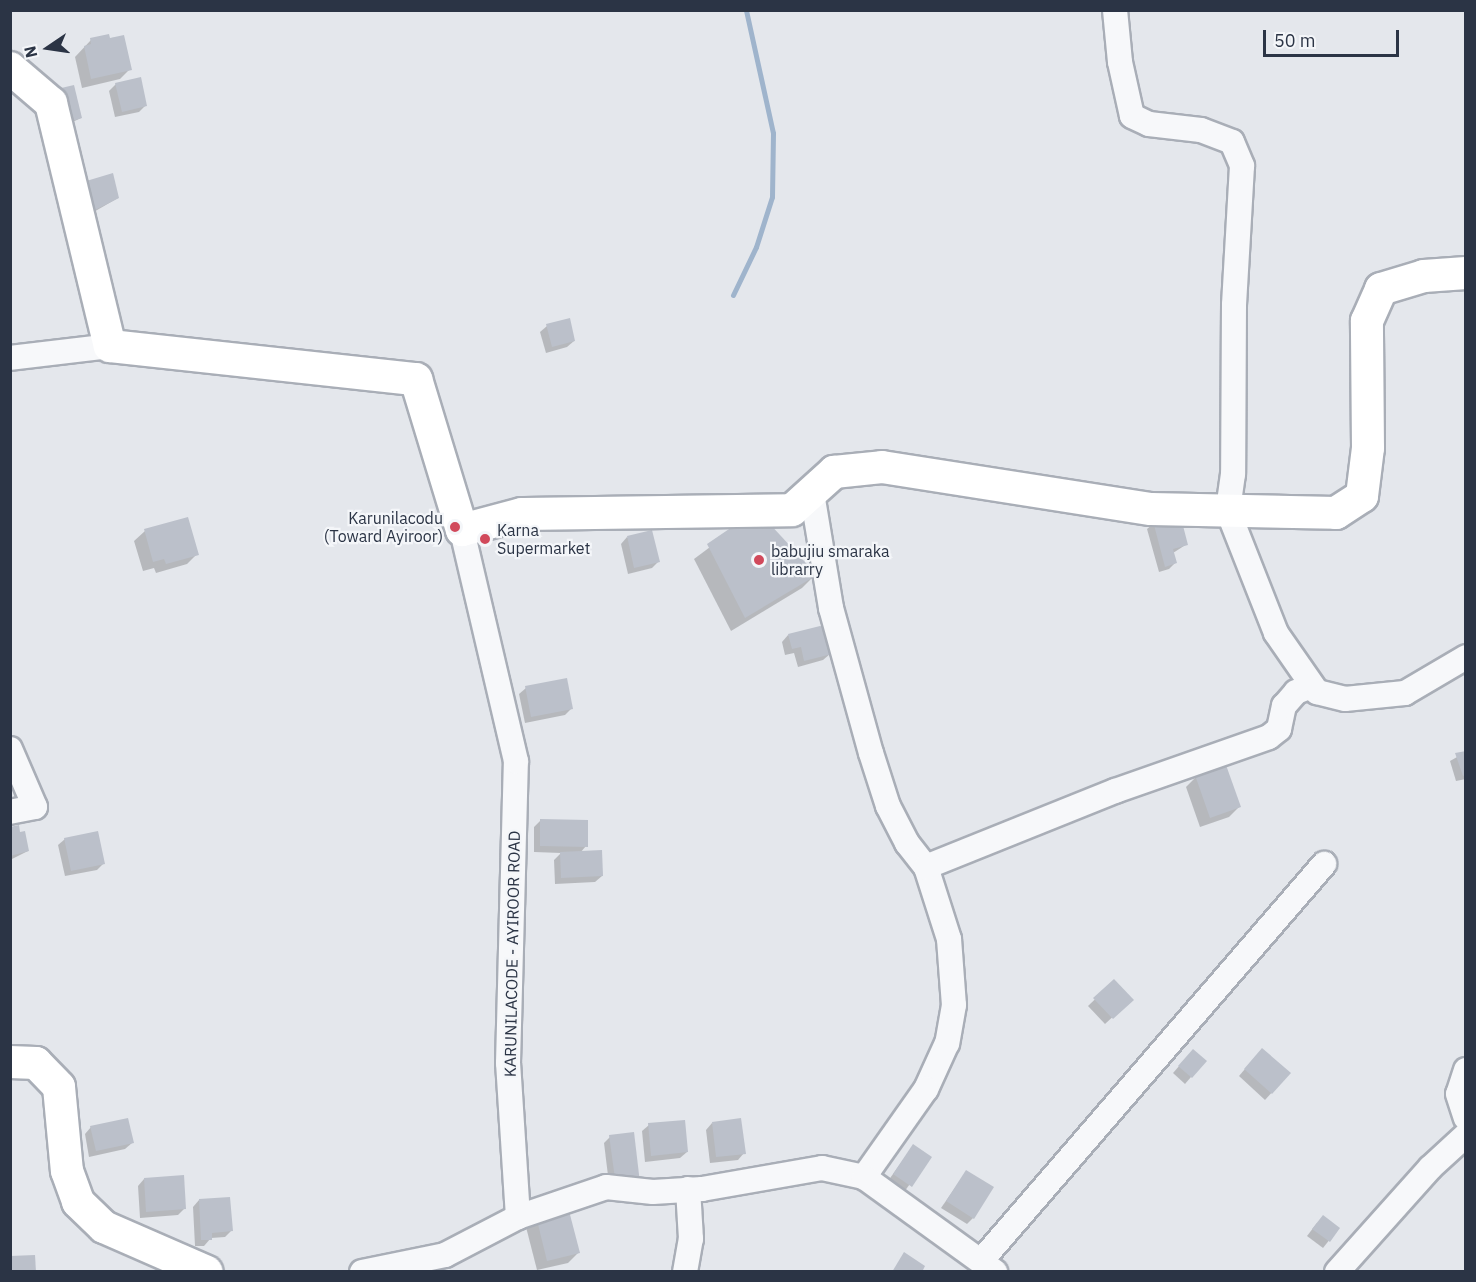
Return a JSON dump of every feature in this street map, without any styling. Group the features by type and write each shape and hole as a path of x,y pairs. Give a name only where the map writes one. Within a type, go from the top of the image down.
{"main road":[{"path":"10,68 51,103 110,346 416,379 462,530 522,514 792,510 834,472 882,467 1151,509 1336,513 1362,496 1368,448 1367,321 1381,289 1424,276 1466,273"},
{"path":"10,1062 36,1063 59,1087 67,1171 78,1202 104,1227 207,1272"}],"street":[{"path":"1115,10 1120,62 1132,116 1149,124 1201,130 1232,142 1242,166 1234,305 1233,474 1228,511 1276,633 1317,692 1345,699 1405,693 1466,657"},
{"path":"10,357 110,346"},
{"path":"812,493 831,608 871,753 888,806 907,843 926,867 950,939 954,1005 946,1043 926,1089 864,1177"},
{"name":"KARUNILACODE - AYIROOR ROAD","path":"462,530 516,761 508,1063 518,1217"},
{"path":"926,867 1115,791 1269,738 1279,729 1284,706 1296,692 1312,686"},
{"path":"10,749 35,807 10,812"},
{"path":"362,1272 445,1255 518,1217 606,1187 653,1192 688,1189 822,1168 864,1177 988,1266 1324,864"},
{"path":"1466,1070 1458,1094 1466,1118"},
{"path":"1337,1272 1430,1168 1466,1135"},
{"path":"685,1272 691,1239 688,1189"}],"building":[{"path":"109,34 110,38 124,35 132,70 91,79 84,46 91,44 90,38"},
{"path":"141,77 147,106 122,112 115,83"},
{"path":"74,85 82,118 66,123 57,89"},
{"path":"113,173 119,198 91,212 83,182"},
{"path":"570,318 575,341 552,347 546,324"},
{"name":"babujiu smaraka librarry","path":"757,510 817,575 745,618 707,544"},
{"path":"1180,514 1188,545 1173,549 1177,563 1165,567 1153,521"},
{"path":"188,517 199,555 166,564 164,559 153,562 144,529"},
{"path":"652,530 660,562 634,568 627,536"},
{"path":"824,627 832,654 804,661 801,647 792,649 788,634"},
{"path":"567,678 573,709 531,717 525,686"},
{"path":"1466,751 1466,775 1463,776 1455,753"},
{"path":"1226,765 1241,807 1210,818 1195,775"},
{"path":"540,819 588,820 588,847 540,846"},
{"path":"19,825 20,832 25,831 29,851 10,856 10,827"},
{"path":"98,831 105,864 71,871 64,838"},
{"path":"602,850 603,876 561,878 560,852"},
{"path":"1114,979 1134,1000 1113,1019 1093,998"},
{"path":"1262,1048 1291,1073 1272,1094 1244,1069"},
{"path":"1193,1049 1207,1061 1192,1078 1178,1066"},
{"path":"128,1118 134,1143 96,1151 90,1126"},
{"path":"741,1118 746,1154 716,1157 712,1122"},
{"path":"685,1120 688,1152 651,1156 648,1123"},
{"path":"634,1132 640,1183 616,1186 609,1135"},
{"path":"913,1144 932,1157 912,1187 893,1174"},
{"path":"966,1170 994,1187 974,1219 946,1201"},
{"path":"184,1175 186,1209 146,1212 144,1178"},
{"path":"230,1197 233,1231 212,1233 212,1240 201,1240 199,1199"},
{"path":"568,1207 580,1253 547,1261 536,1216"},
{"path":"1323,1215 1340,1228 1330,1242 1312,1229"},
{"path":"904,1252 925,1266 922,1272 892,1272"},
{"path":"35,1255 36,1272 10,1272 10,1256"}],"waterway":[{"path":"733,295 756,247 772,197 773,133 746,10"}],"place":[{"name":"Karunilacodu (Toward Ayiroor)","path":"455,527"},
{"name":"Karna Supermarket","path":"485,539"},
{"name":"babujiu smaraka librarry","path":"759,560"}]}
